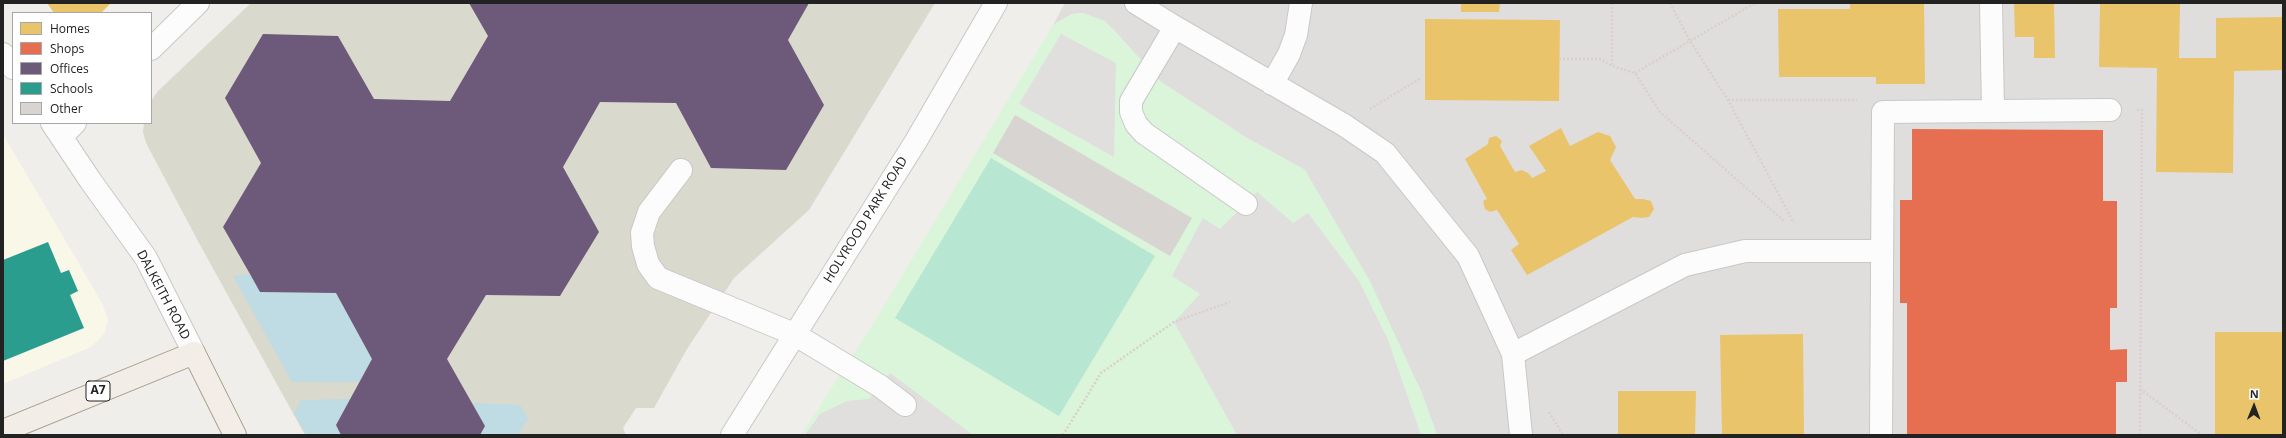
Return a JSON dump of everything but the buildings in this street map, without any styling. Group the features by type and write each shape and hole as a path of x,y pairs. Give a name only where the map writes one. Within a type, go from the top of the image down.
{"main road":[{"name":"A7","path":"3,431 194,353"},
{"name":"DALKEITH ROAD","path":"194,353 235,435"}],"street":[{"path":"152,48 198,3"},
{"name":"HOLYROOD PARK ROAD","path":"732,435 916,141 996,3"},
{"path":"1136,3 1344,125 1385,153 1468,256 1513,354 1521,435"},
{"path":"1272,84 1289,54 1296,35 1302,3"},
{"path":"1991,3 1992,110"},
{"path":"1175,27 1132,102 1131,112 1136,124 1144,133 1246,204"},
{"path":"3,54 12,67"},
{"path":"1881,435 1883,112 2110,110"},
{"name":"DALKEITH ROAD","path":"63,127 90,180 146,258 194,353"},
{"path":"682,170 649,212 642,233 642,246 648,264 658,278 794,334 880,386 905,405"},
{"path":"1513,354 1685,265 1745,251 1798,242 1882,251"}],"path":[{"path":"1612,3 1612,66"},
{"path":"1670,3 1690,41 1728,100 1793,219 1798,242"},
{"path":"1635,73 1755,3"},
{"path":"1559,58 1601,59 1612,66 1635,73 1660,112 1798,242"},
{"path":"1344,125 1421,78"},
{"path":"1728,100 1868,100 1883,112"},
{"path":"2110,110 2142,110 2140,435"},
{"path":"1063,435 1101,373 1174,322 1230,302"},
{"path":"2140,388 2202,435"}],"shaded area":[{"path":"251,3 935,3 809,210 734,278 687,349 654,408 636,408 623,428 626,435 305,435 199,243 146,143 143,132 144,124 152,124 152,100 158,91"},
{"path":"1065,3 2283,3 2283,435 1437,435 1421,391 1305,170 1247,138 1161,82 1113,29 1083,13 1072,14 1053,25"},
{"path":"1061,34 1116,63 1114,157 1019,104"},
{"path":"4,136 102,303 108,320 104,334 91,347 3,384"},
{"path":"1257,192 1293,223 1308,213 1359,281 1388,340 1421,435 1237,435 1174,322 1200,294 1172,276 1203,218 1220,229"},
{"path":"890,373 973,435 805,435 820,414 847,401 869,399"}],"green space":[{"path":"1083,13 1105,21 1161,82 1247,138 1305,170 1370,281 1421,391 1437,435 801,435 876,319 1053,25 1072,14"},
{"path":"991,158 1155,256 1059,416 895,318"}],"water":[{"path":"250,274 260,292 336,293 372,359 359,382 292,382 233,276"},
{"path":"350,399 336,424 341,435 307,435 294,413 301,400"},
{"path":"472,403 520,405 528,419 518,435 480,435 485,426"}]}
